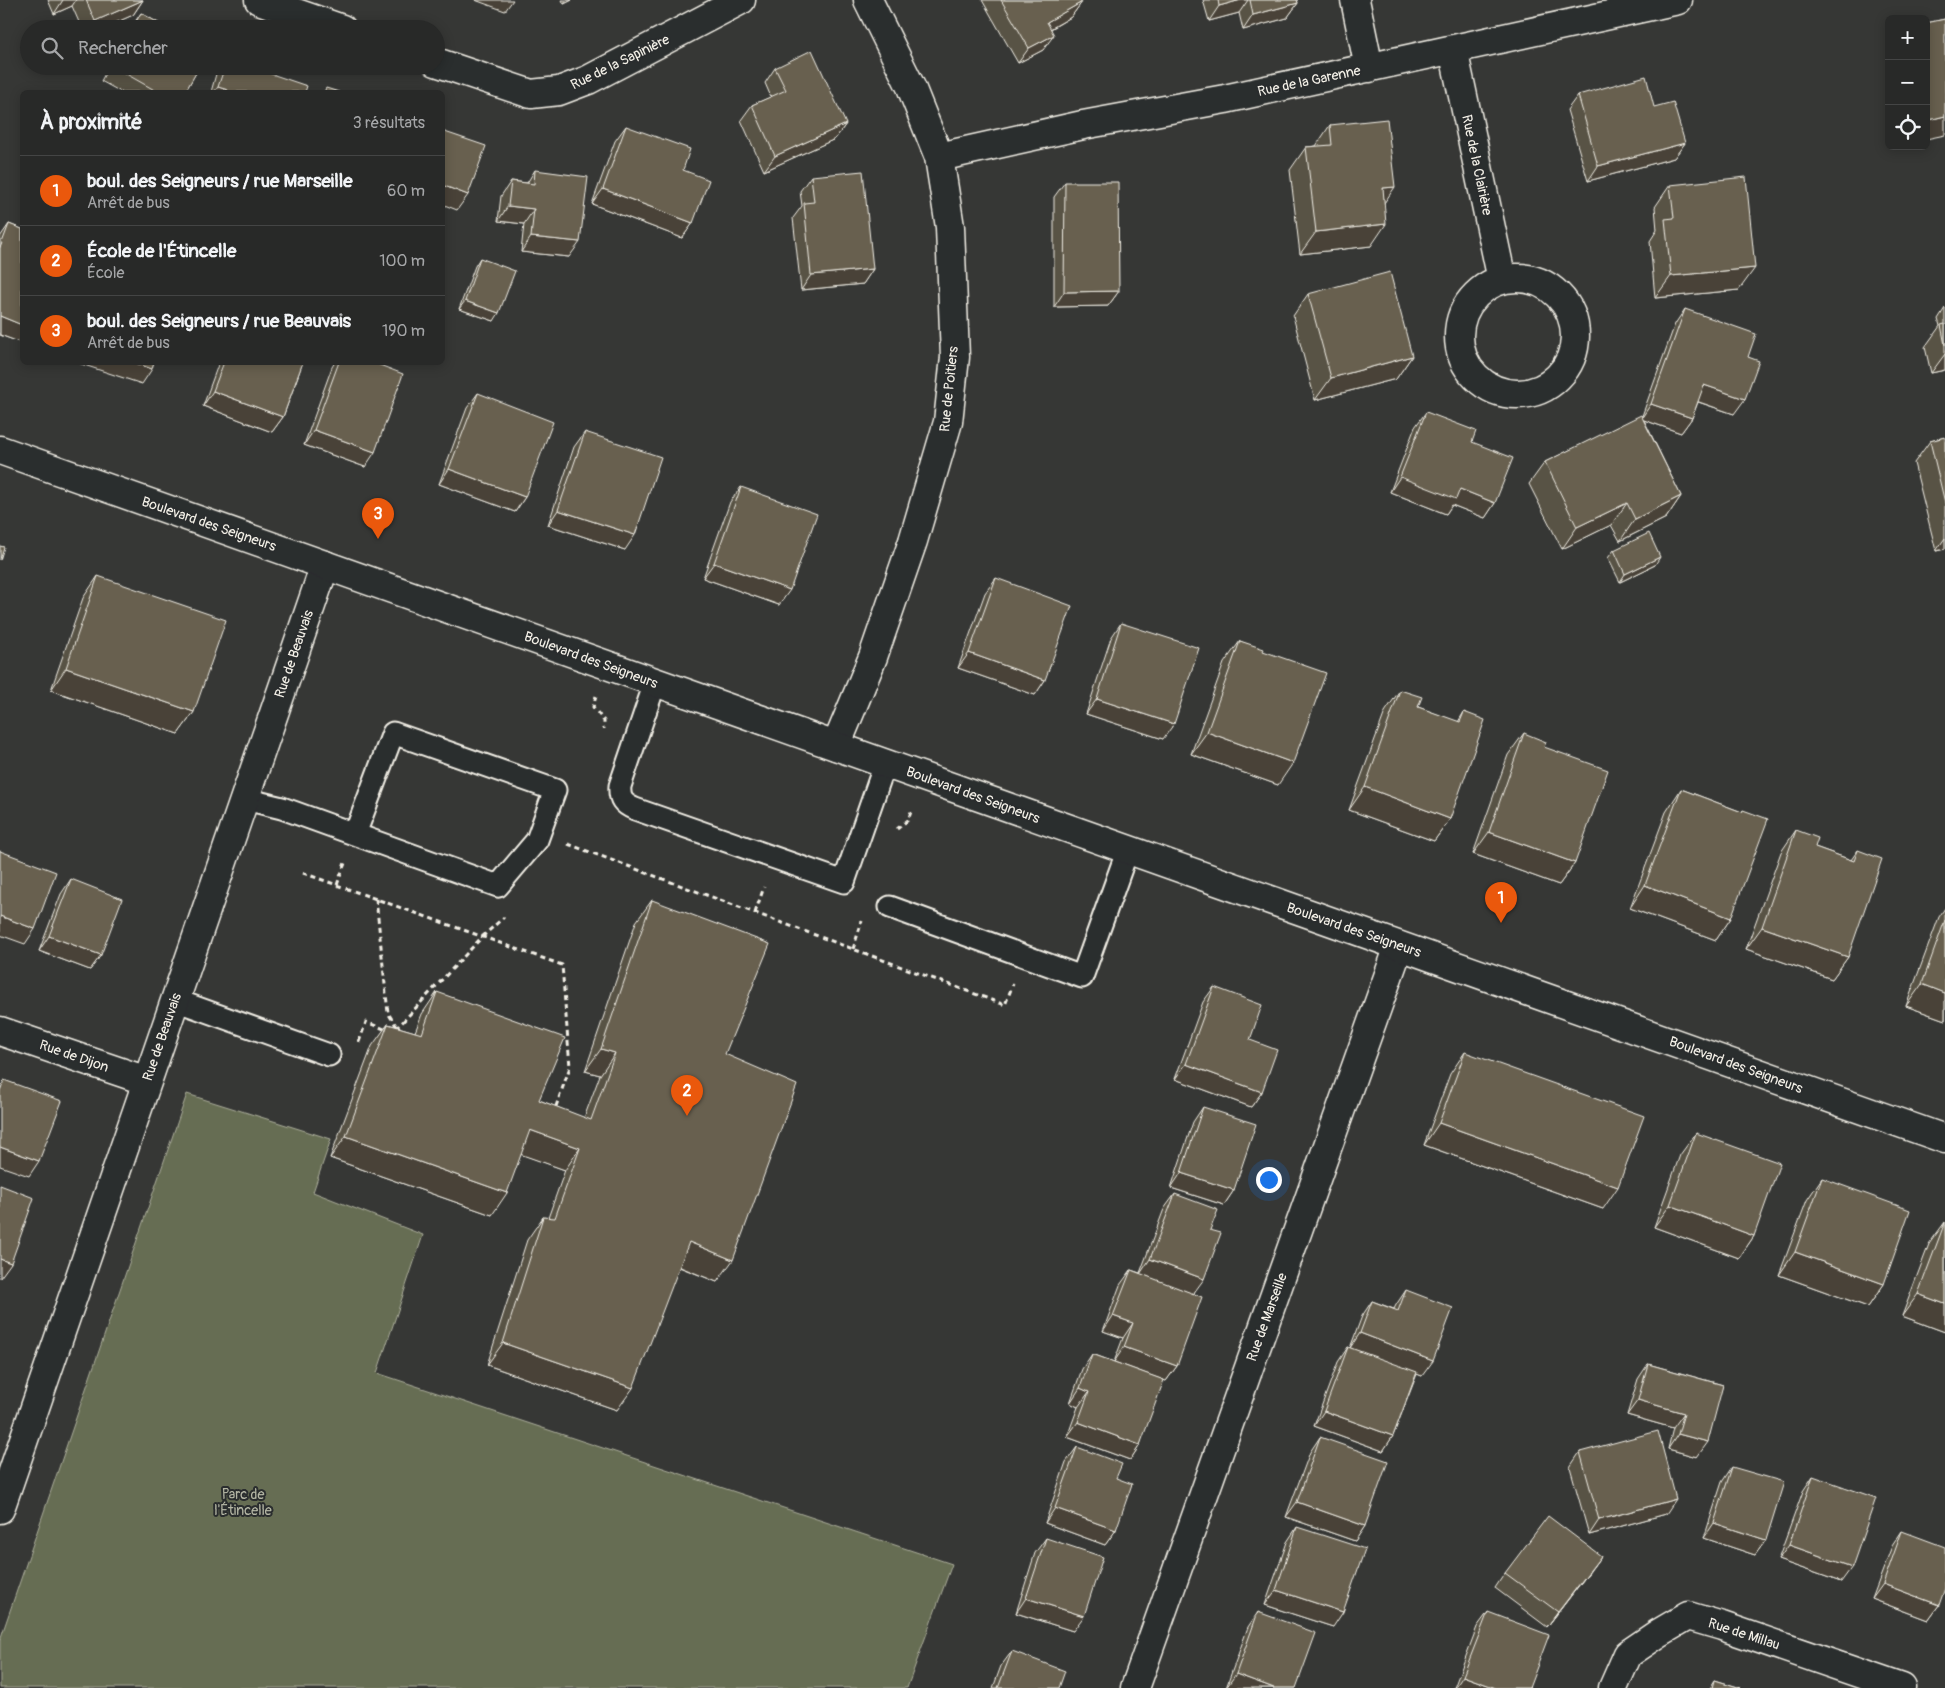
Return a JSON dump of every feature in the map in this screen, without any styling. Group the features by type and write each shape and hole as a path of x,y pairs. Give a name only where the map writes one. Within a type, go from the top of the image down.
{"street":[{"path":"259,0 316,20"},
{"name":"Rue de la Sapinière","path":"445,65 531,94 559,91 588,80 741,0"},
{"name":"Rue de Poitiers","path":"836,746 879,639 913,541 948,422 955,357 950,227 939,157 911,87 868,0"},
{"path":"1355,0 1369,68"},
{"name":"Rue de la Garenne","path":"939,157 1083,125 1225,99 1678,0"},
{"name":"Rue de la Clairière","path":"1453,49 1502,280"},
{"path":"1522,278 1540,282 1556,293 1568,308 1575,326 1575,345 1569,363 1557,379 1541,389 1523,394 1504,393 1486,385 1472,372 1462,356 1459,337 1462,318 1471,301 1485,288 1502,280 1522,278"},
{"name":"Boulevard des Seigneurs","path":"0,450 1945,1139"},
{"name":"Rue de Beauvais","path":"0,1509 325,565"},
{"name":"Rue de Marseille","path":"1135,1688 1400,946"},
{"name":"Rue de Dijon","path":"0,1031 147,1081"},
{"name":"Rue de Millau","path":"1613,1688 1628,1654 1688,1616 1902,1688"}],"lane":[{"path":"656,682 620,786 619,795 624,804 635,809 844,882 885,764"},
{"path":"245,798 282,808 498,886 538,840 555,790 392,733 355,834"},
{"path":"890,908 1082,977 1128,849"},
{"path":"175,1000 329,1056"}],"path":[{"path":"570,844 1005,1005"},
{"path":"303,873 562,965 570,1067 554,1112"},
{"path":"356,1049 366,1022 395,1032 397,1027 388,1013 376,899"}],"green space":[{"name":"Parc de l'Étincelle","path":"187,1094 331,1139 313,1192 423,1235 377,1373 952,1564 907,1688 0,1688 0,1640"}],"building":[{"path":"86,0 143,0 97,20 95,20"},
{"path":"1001,0 1080,0 1082,2 1047,22 1054,35 1029,48"},
{"path":"1218,0 1241,0 1219,6"},
{"path":"1250,0 1297,0 1298,3 1253,15"},
{"path":"141,13 153,20 137,20"},
{"path":"1945,19 1945,116 1930,120 1930,60 1930,22"},
{"path":"812,50 846,124 775,156 752,105 786,90 775,68"},
{"path":"128,75 195,75 186,90 154,90"},
{"path":"222,75 275,75 307,86 306,90 228,90 218,87"},
{"path":"1646,76 1654,107 1673,102 1685,143 1598,166 1578,95"},
{"path":"1387,119 1395,187 1383,188 1386,224 1316,232 1306,147 1332,145 1330,125"},
{"path":"626,126 690,149 683,170 709,180 693,223 603,189"},
{"path":"445,132 486,146 468,195 445,186"},
{"path":"535,170 588,177 580,242 531,237 534,209 508,206 511,181 534,184"},
{"path":"863,171 873,269 811,275 804,203 814,202 811,176"},
{"path":"1746,177 1755,268 1671,276 1665,219 1674,218 1670,185"},
{"path":"1065,182 1118,182 1119,291 1064,292"},
{"path":"9,224 20,228 20,324 0,316 0,248"},
{"path":"480,258 515,271 499,313 465,301"},
{"path":"1390,272 1412,356 1331,378 1308,294"},
{"path":"1685,309 1756,334 1748,357 1759,361 1745,399 1704,385 1692,418 1651,404"},
{"path":"1945,324 1945,345 1941,325"},
{"path":"141,365 153,365 152,369"},
{"path":"223,365 302,365 283,417 213,391"},
{"path":"338,365 380,365 403,374 375,452 314,430"},
{"path":"478,393 553,422 525,497 449,469"},
{"path":"1426,412 1476,431 1472,442 1513,458 1495,503 1460,489 1456,499 1400,477"},
{"path":"1641,415 1681,496 1635,519 1627,503 1577,527 1545,462"},
{"path":"585,432 661,457 635,535 558,510"},
{"path":"1945,437 1945,503 1930,441"},
{"path":"741,487 817,514 790,590 714,563"},
{"path":"1649,533 1660,557 1625,574 1614,550"},
{"path":"0,546 4,547 0,560"},
{"path":"98,576 226,620 194,712 66,668"},
{"path":"996,578 1072,606 1045,680 969,653"},
{"path":"1121,623 1199,648 1174,724 1097,699"},
{"path":"1240,641 1326,673 1293,763 1207,732"},
{"path":"1400,690 1422,697 1418,707 1460,722 1464,712 1485,720 1450,819 1365,787"},
{"path":"1524,733 1546,742 1544,747 1608,770 1575,863 1489,832"},
{"path":"1681,789 1742,812 1743,810 1768,819 1731,918 1645,885"},
{"path":"1796,830 1818,838 1815,847 1854,861 1858,850 1882,859 1848,957 1762,927"},
{"path":"0,851 56,872 35,929 0,916"},
{"path":"71,879 122,899 101,955 49,936"},
{"path":"652,900 770,944 725,1054 797,1085 733,1260 689,1242 633,1388 503,1343 543,1217 555,1218 580,1148 530,1130 507,1193 346,1136 388,1024 422,1034 437,992 565,1038 539,1100 591,1120 615,1053 601,1049"},
{"path":"1945,920 1945,993 1922,984"},
{"path":"1214,987 1262,1005 1250,1040 1277,1050 1262,1092 1186,1064"},
{"path":"1465,1052 1644,1116 1618,1187 1439,1123"},
{"path":"4,1080 62,1101 39,1161 0,1147 0,1091"},
{"path":"1203,1107 1256,1124 1234,1190 1181,1173"},
{"path":"1696,1133 1780,1163 1754,1236 1670,1205"},
{"path":"1822,1178 1910,1210 1884,1284 1795,1252"},
{"path":"0,1185 34,1198 11,1263 0,1259"},
{"path":"1175,1194 1218,1210 1210,1230 1221,1233 1204,1279 1150,1259"},
{"path":"1945,1222 1945,1304 1918,1294"},
{"path":"1131,1270 1202,1297 1177,1366 1124,1347 1133,1323 1113,1316"},
{"path":"1406,1290 1453,1308 1433,1361 1360,1333 1372,1301 1398,1311"},
{"path":"1348,1347 1417,1372 1393,1436 1324,1411"},
{"path":"1092,1354 1164,1380 1140,1445 1078,1422 1089,1392 1080,1388"},
{"path":"1648,1364 1723,1385 1708,1442 1678,1434 1684,1413 1638,1400"},
{"path":"1658,1431 1676,1499 1599,1520 1580,1452"},
{"path":"1320,1437 1388,1461 1365,1526 1297,1502"},
{"path":"1077,1447 1122,1464 1116,1478 1132,1484 1116,1530 1055,1508"},
{"path":"1732,1467 1784,1482 1766,1540 1714,1523"},
{"path":"1813,1476 1876,1498 1852,1567 1789,1545"},
{"path":"1548,1516 1601,1556 1558,1612 1505,1573"},
{"path":"1297,1527 1365,1549 1343,1612 1276,1590"},
{"path":"1902,1531 1945,1547 1945,1588 1939,1605 1883,1584"},
{"path":"1046,1538 1103,1557 1084,1616 1026,1598"},
{"path":"1258,1612 1316,1633 1296,1688 1274,1688 1236,1674"},
{"path":"1488,1612 1549,1635 1529,1688 1496,1688 1463,1676"},
{"path":"1012,1651 1065,1671 1059,1688 998,1688"},
{"path":"1715,1680 1741,1688 1713,1688"}],"place":[{"name":"boul. des Seigneurs / rue Beauvais","path":"378,539"},
{"name":"boul. des Seigneurs / rue Marseille","path":"1501,923"},
{"name":"École de l'Étincelle","path":"687,1116"}]}
